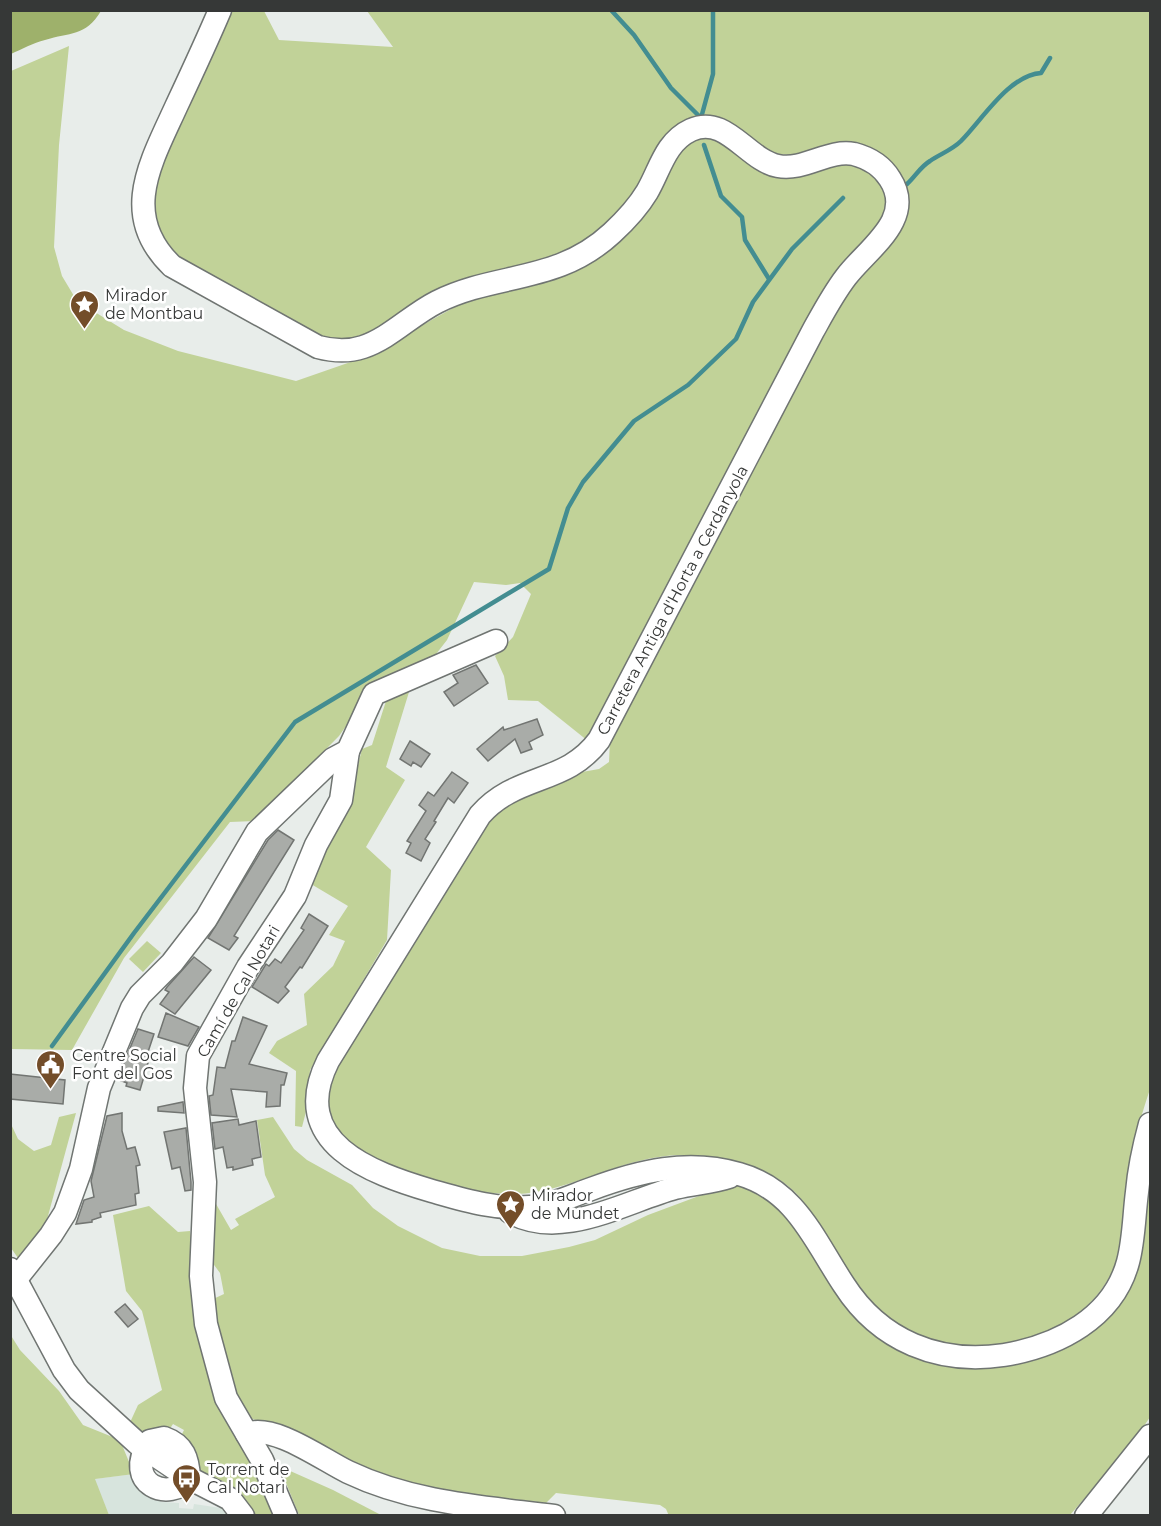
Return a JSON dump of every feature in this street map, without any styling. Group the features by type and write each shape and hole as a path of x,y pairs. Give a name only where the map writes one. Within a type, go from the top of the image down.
{"street":[{"name":"Carretera Antiga d'Horta a Cerdanyola","path":"220,10 148,170 143,202 145,222 155,246 172,266 318,347 340,351 362,347 382,338 437,302 468,291 549,271 586,254 612,233 638,205 671,145 696,128 717,128 762,160 783,166 795,166 840,153 855,154 880,167 891,181 897,195 897,210 891,226 846,277 813,332 599,740 573,765 513,788 480,815 323,1072 318,1094 320,1118 332,1139 349,1157 371,1171 466,1201 501,1207 533,1207 552,1203 625,1176 657,1169 696,1167 739,1174 769,1185 794,1206 845,1287 863,1311 885,1330 911,1346 937,1354 962,1358 984,1357 1029,1349 1062,1337 1091,1319 1111,1299 1128,1261 1140,1171 1150,1124"},
{"name":"Camí de Cal Notari","path":"286,1515 262,1460 226,1398 206,1324 201,1276 205,1182 196,1122 195,1073 198,1056 248,967 295,896 316,845 341,800 348,751 374,694 496,642"},
{"path":"243,1515 230,1499 189,1479 103,1414 71,1380 13,1274 51,1235 65,1213 81,1169 99,1088 132,1008 141,995 172,963 206,919 257,832 333,759 348,751"},
{"path":"619,1207 640,1175 657,1169"},
{"path":"501,1207 519,1218 540,1222 579,1220 675,1188 719,1181 739,1174"},
{"path":"247,1434 253,1432 281,1437 324,1461 373,1484 428,1500 554,1515"},
{"path":"1086,1515 1150,1436"},
{"path":"262,1460 286,1453 324,1461"}],"shaded area":[{"path":"134,1474 141,1489 148,1497 162,1502 179,1503 179,1508 193,1509 194,1504 221,1508 230,1515 109,1515 94,1479"}],"green space":[{"path":"11,10 101,11 83,29 41,41 11,54"},
{"path":"230,11 264,11 279,40 393,47 367,11 1150,11 1150,1089 1134,1145 1125,1224 1113,1270 1098,1294 1066,1322 1026,1339 980,1346 935,1341 914,1334 894,1323 876,1309 860,1291 813,1215 795,1192 764,1171 723,1158 694,1155 660,1157 641,1160 567,1184 529,1193 480,1192 420,1178 391,1167 365,1154 345,1138 332,1120 328,1098 331,1075 479,831 504,804 582,772 599,769 609,762 610,740 845,294 896,234 897,171 768,151 726,121 709,115 700,116 687,120 667,135 642,181 624,207 591,237 545,261 420,300 362,335 344,338 322,337 179,258 166,245 153,214 155,177"},
{"path":"69,46 59,145 54,247 62,276 77,301 124,330 178,351 296,381 365,357 462,303 561,275 680,147 708,135 736,151 829,163 857,162 884,184 888,210 588,741 538,701 508,700 504,676 495,656 513,637 531,594 520,583 506,585 474,582 447,640 433,658 371,691 339,736 255,821 230,822 124,958 72,1050 11,1049 11,71"},
{"path":"409,692 386,767 405,780 366,847 391,870 387,940 310,1070 308,1104 302,1127 295,1126 296,1071 269,1053 277,1041 307,1025 304,994 333,966 345,941 329,935 348,906 311,884 325,845 351,793 362,749 372,745 386,701"},
{"path":"147,941 161,953 143,972 129,959"},
{"path":"76,1113 45,1227 18,1258 11,1248 10,1122 18,1139 34,1151 51,1145 59,1117"},
{"path":"273,1117 294,1149 307,1160 352,1185 373,1208 398,1226 442,1248 480,1256 522,1256 595,1240 648,1215 731,1184 742,1185 779,1203 836,1287 952,1364 1102,1318 1150,1154 1150,1417 1132,1444 1070,1515 669,1516 666,1509 660,1505 556,1493 546,1503 438,1490 376,1474 301,1438 248,1417 237,1404 211,1300 224,1294 220,1273 206,1254 208,1190 231,1230 239,1225 235,1219 275,1197 265,1175 257,1120"},
{"path":"149,1206 178,1232 190,1231 198,1294 279,1515 250,1515 201,1472 180,1438 184,1430 173,1424 169,1430 140,1433 127,1429 138,1405 162,1390 142,1311 126,1291 113,1215"},
{"path":"10,1334 20,1350 59,1391 83,1425 120,1440 134,1474 95,1479 109,1515 11,1515"},
{"path":"288,1470 381,1515 299,1515 284,1478"}],"building":[{"path":"476,665 488,683 454,706 444,692 458,683 453,675"},
{"path":"537,719 543,735 529,742 532,749 521,753 515,739 488,761 477,749 503,727 504,730"},
{"path":"410,741 430,754 421,767 413,762 411,766 400,759"},
{"path":"452,772 468,783 454,803 448,798 434,821 436,822 425,839 430,843 421,861 406,853 411,843 407,841 426,811 419,805 428,792 434,796"},
{"path":"278,830 294,840 234,936 238,938 229,950 208,938 268,840"},
{"path":"309,914 328,926 302,968 300,967 285,987 289,991 278,1003 252,987 266,964 269,966 275,959 281,963 304,930 301,928"},
{"path":"194,957 211,970 175,1014 160,1004 169,992 165,990 167,987"},
{"path":"166,1013 199,1027 188,1046 158,1037"},
{"path":"243,1017 267,1026 249,1064 287,1073 284,1085 281,1085 280,1106 266,1107 267,1092 231,1089 237,1117 211,1115 209,1096 213,1095 217,1067 225,1068 232,1041 235,1041"},
{"path":"138,1029 154,1034 145,1061 148,1063 140,1090 126,1086 127,1083 117,1079"},
{"path":"10,1074 65,1080 63,1104 10,1099"},
{"path":"183,1102 184,1113 158,1111 158,1107"},
{"path":"122,1113 122,1131 127,1149 135,1147 140,1165 136,1166 139,1193 135,1194 136,1205 100,1213 101,1217 92,1222 76,1224 84,1200 94,1197 91,1181 107,1116"},
{"path":"238,1119 239,1125 256,1121 261,1157 252,1159 253,1165 233,1170 233,1167 227,1168 223,1147 215,1149 212,1123"},
{"path":"186,1128 191,1190 185,1191 180,1167 172,1169 164,1132"},
{"path":"125,1304 138,1319 128,1327 115,1312"}],"waterway":[{"path":"611,10 634,35 671,88 701,118"},
{"path":"701,118 713,74 713,10"},
{"path":"907,184 926,163 961,141 1007,90 1029,76 1041,73 1050,58"},
{"path":"704,145 721,196 742,217 745,240 769,279"},
{"path":"52,1046 134,933 295,722 549,569 568,508 583,482 634,421 688,385 736,339 753,302 792,249 843,198"}],"place":[{"name":"Mirador de Montbau","path":"84,330"},
{"name":"Centre Social Font del Gos","path":"51,1090"},
{"name":"Mirador de Mundet","path":"510,1230"},
{"name":"Torrent de Cal Notari","path":"186,1504"}]}
